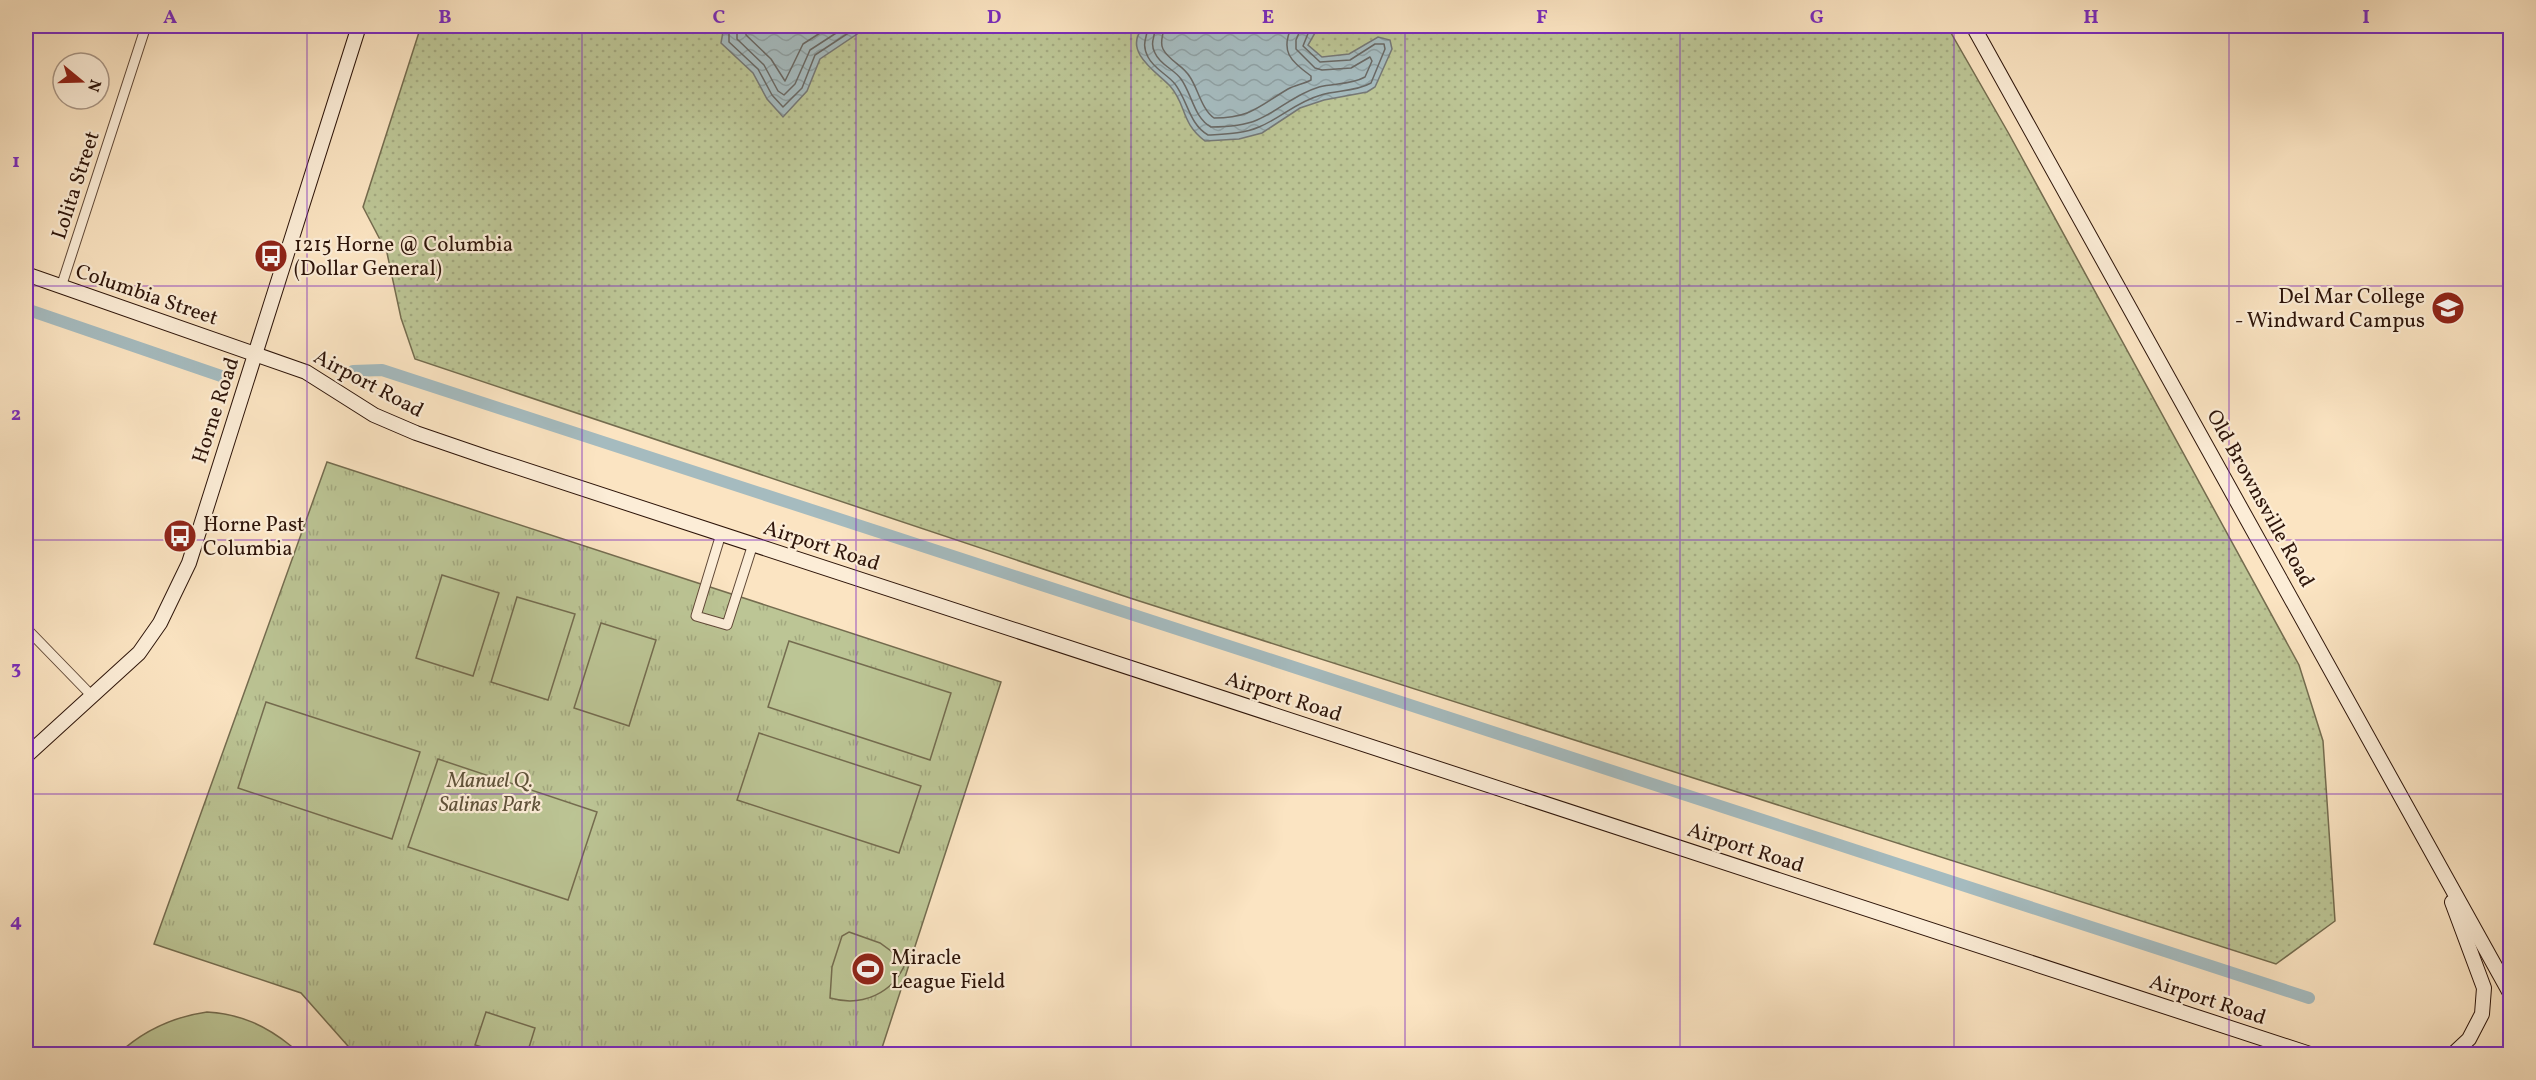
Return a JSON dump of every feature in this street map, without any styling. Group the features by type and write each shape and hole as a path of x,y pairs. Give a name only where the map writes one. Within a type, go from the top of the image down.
{"street":[{"name":"Lolita Street","path":"61,287 146,26"},
{"name":"Horne Road","path":"26,756 139,653 160,623 174,596 189,563 359,26"},
{"name":"Old Brownsville Road","path":"1973,26 2511,993"},
{"name":"Columbia Street","path":"26,274 255,353"},
{"name":"Airport Road","path":"255,353 306,372 374,415 416,433 2310,1054"},
{"path":"721,534 696,616 727,626 753,544"},
{"path":"26,628 93,697"},
{"path":"2440,866 2484,988 2482,1014 2469,1039 2453,1054"}],"green space":[{"path":"421,26 1947,26 2009,134 2299,665 2323,741 2335,921 2276,964 1133,599 415,359 401,318 387,253 363,207"},
{"name":"Manuel Q. Salinas Park","path":"327,462 1001,682 880,1054 355,1054 301,993 154,944"},
{"path":"442,575 499,593 473,676 416,658"},
{"path":"517,597 575,614 548,700 491,682"},
{"path":"601,623 656,640 629,726 574,708"},
{"path":"789,641 951,693 930,760 768,707"},
{"path":"266,702 420,752 392,839 238,788"},
{"path":"759,733 921,786 899,853 737,800"},
{"path":"438,759 597,812 568,900 408,847"},
{"name":"Miracle League Field","path":"849,932 880,943 906,962 900,973 885,990 854,1001 830,998 832,967 842,936"},
{"path":"207,1012 230,1015 252,1022 272,1032 291,1046 295,1054 118,1054 148,1031 182,1017"},
{"path":"486,1012 535,1028 527,1054 506,1054 475,1045"}],"water":[{"path":"724,26 869,26 820,59 807,91 783,117 767,99 753,73 721,43"},
{"path":"1139,26 1319,26 1308,45 1322,57 1349,54 1378,37 1390,40 1392,49 1375,87 1367,92 1324,100 1300,108 1262,133 1239,139 1205,141 1191,127 1170,86 1139,54 1137,38 1142,29"}],"waterway":[{"path":"26,309 224,377"},
{"path":"353,371 382,370 2309,998"}],"place":[{"name":"1215 Horne @ Columbia (Dollar General)","path":"271,256"},
{"name":"Del Mar College - Windward Campus","path":"2448,308"},
{"name":"Horne Past Columbia","path":"180,536"},
{"name":"Miracle League Field","path":"868,969"}]}
